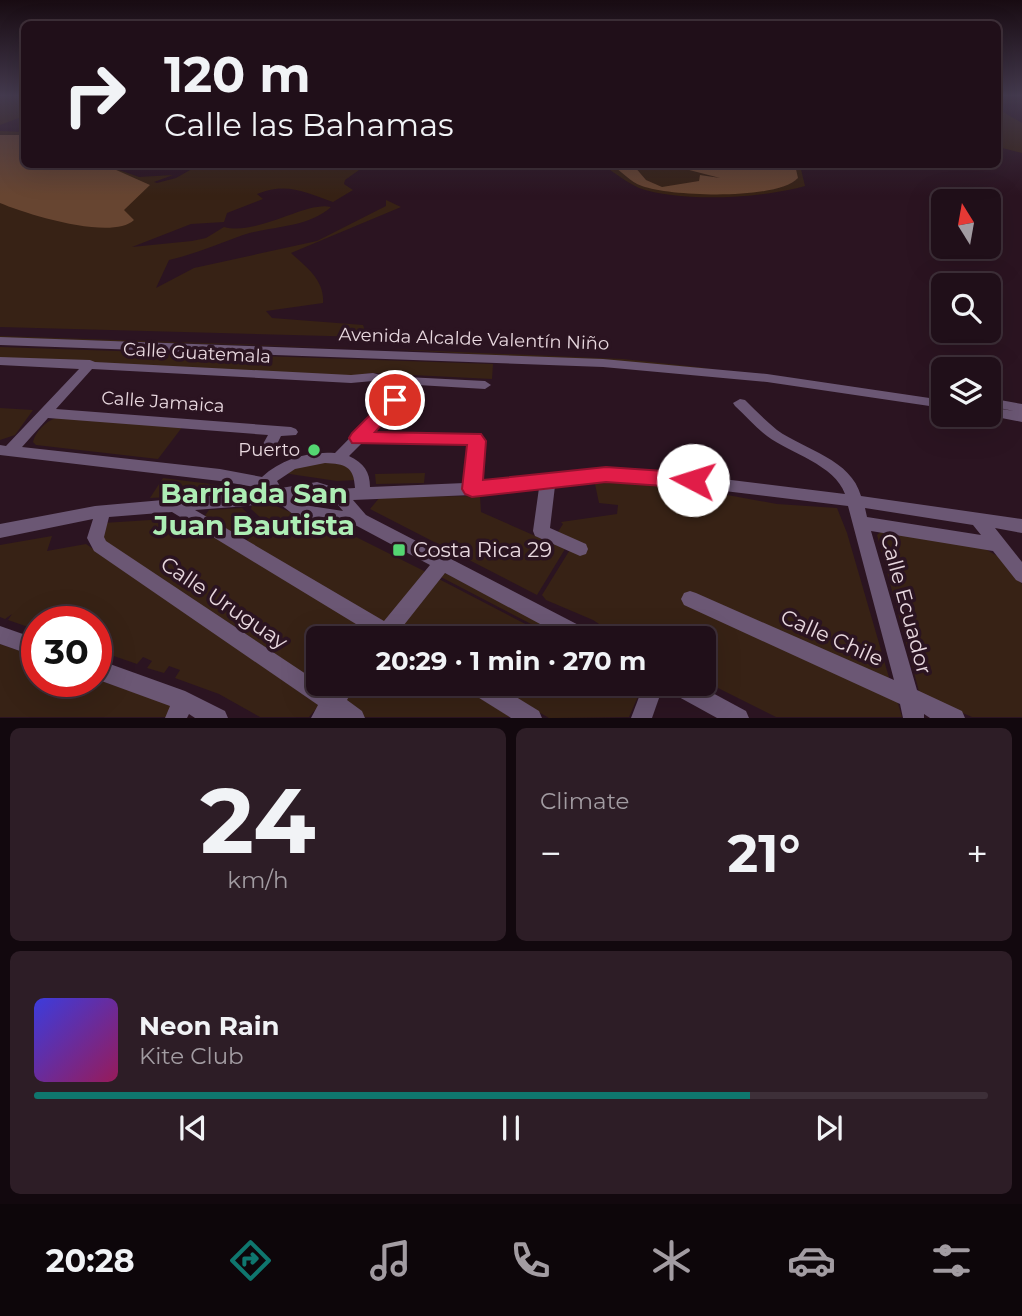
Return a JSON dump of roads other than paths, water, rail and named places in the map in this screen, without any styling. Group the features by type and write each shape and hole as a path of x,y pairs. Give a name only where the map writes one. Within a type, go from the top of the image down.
{"street":[{"name":"Avenida Alcalde Valentín Niño","path":"0,333 639,357 790,373 931,393"},
{"name":"Avenida Alcalde Valentín Niño","path":"0,341 603,363 753,376 931,402"},
{"name":"Calle Guatemala","path":"0,361 351,379 373,377 399,385 485,385"},
{"path":"4,451 45,413 90,364"},
{"path":"338,459 399,385"},
{"name":"Calle Ecuador","path":"740,403 772,433 840,473 852,487 914,718"},
{"path":"1001,404 1022,408"},
{"name":"Calle Jamaica","path":"45,413 279,435"},
{"path":"1001,413 1022,416"},
{"path":"358,438 474,438 477,441 472,489"},
{"path":"4,451 258,494 286,500 307,514 360,520 562,626"},
{"path":"258,494 277,470 314,458 350,462 362,471 365,481 363,492"},
{"path":"339,495 472,489 606,475 640,475 856,501 1022,526"},
{"path":"548,482 541,531 580,549"},
{"path":"0,531 103,511 326,489 339,495 360,520"},
{"path":"258,494 286,500 304,490"},
{"path":"326,516 339,505 339,495"},
{"path":"172,505 371,626"},
{"name":"Calle Uruguay","path":"103,511 95,538 100,546 327,710 355,718"},
{"path":"978,519 1022,575"},
{"path":"862,523 999,545"},
{"path":"397,626 442,564"},
{"name":"Calle Chile","path":"690,599 955,718"},
{"path":"0,635 21,642"},
{"path":"112,677 180,709 218,718"},
{"path":"495,696 532,718"},
{"path":"640,718 649,696"},
{"path":"698,696 739,718"}],"place":[{"name":"Puerto","path":"314,450"},
{"name":"Costa Rica 29","path":"399,550"}],"district":[{"name":"Barriada San Juan Bautista","path":"254,509"}]}
